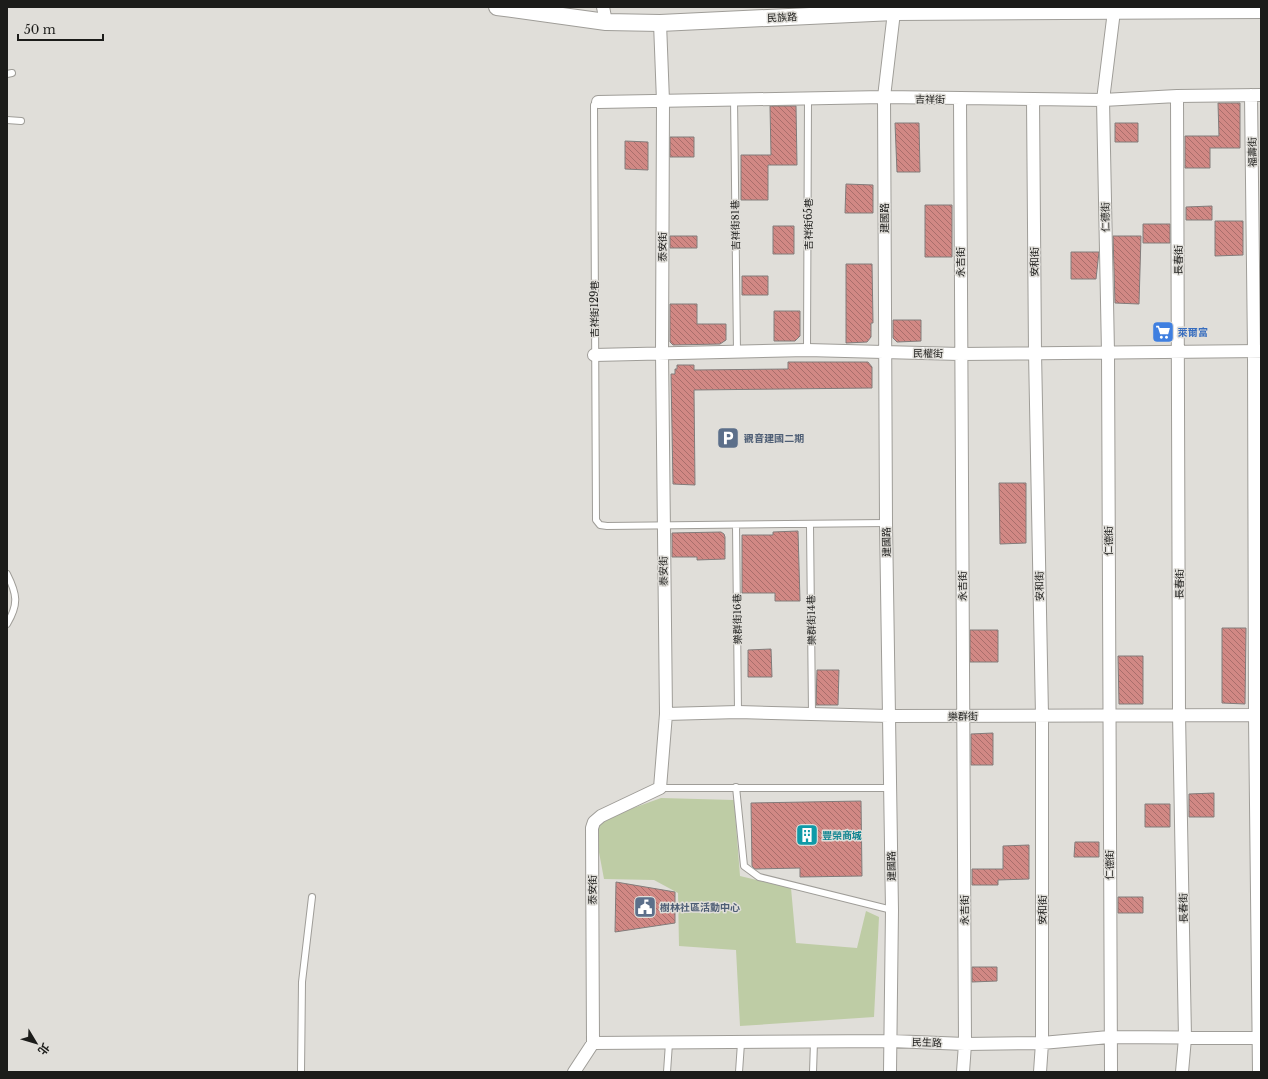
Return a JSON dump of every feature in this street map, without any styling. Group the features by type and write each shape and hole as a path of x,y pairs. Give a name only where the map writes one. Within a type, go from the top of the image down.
{"street":[{"name":"民族路","path":"497,7 604,15 660,23 894,12 1261,10"},
{"name":"仁德街","path":"1111,1072 1109,1037 1108,352 1103,100 1114,11"},
{"name":"建國路","path":"890,1072 892,910 886,523 884,98 894,12"},
{"name":"泰安街","path":"592,1043 592,828 594,822 601,816 660,788 666,714 662,524 663,101 660,23"},
{"name":"吉祥街","path":"598,102 734,98 1103,100 1177,96 1256,95"},
{"name":"福壽街","path":"1256,95 1258,351 1259,1072"},
{"name":"長春街","path":"1177,96 1179,714 1185,1038 1182,1072"},
{"name":"永吉街","path":"960,99 960,354 965,1044 963,1072"},
{"name":"安和街","path":"1033,99 1035,352 1042,715 1042,1043 1040,1072"},
{"name":"民權街","path":"594,355 807,350 960,354 1035,352 1179,353 1258,351"},
{"name":"樂群街","path":"666,714 738,712 889,716 1109,716 1179,714 1258,715"},
{"name":"民生路","path":"592,1043 891,1041 965,1044 1042,1043 1109,1037 1259,1038"},
{"path":"574,1072 592,1043"}],"lane":[{"name":"吉祥街81巷","path":"734,98 737,352"},
{"name":"吉祥街65巷","path":"807,350 808,99"},
{"name":"吉祥街129巷","path":"598,102 594,105 594,355 596,520 600,524 607,526 662,524"},
{"path":"7,120 21,121"},
{"path":"662,524 810,525 886,523"},
{"name":"樂群街16巷","path":"736,525 738,712"},
{"name":"樂群街14巷","path":"810,525 812,714"},
{"path":"7,574 16,592 13,611 7,624"},
{"path":"736,787 744,866 759,876 892,910"},
{"path":"660,788 890,788"},
{"path":"301,1072 302,982 312,897"},
{"path":"813,1072 814,1042"},
{"path":"666,1072 669,1043"},
{"path":"739,1072 741,1043"}],"green space":[{"path":"661,798 734,800 740,876 791,888 796,943 857,948 866,911 879,917 874,1017 740,1026 736,950 679,946 678,893 654,880 604,879 595,831 603,819"}],"building":[{"path":"1218,103 1240,103 1240,148 1210,148 1210,168 1185,168 1185,136 1219,136"},
{"path":"770,106 796,106 797,165 768,165 768,200 741,200 741,155 771,155"},
{"path":"895,123 919,123 920,172 897,172"},
{"path":"1115,123 1138,123 1138,142 1115,142"},
{"path":"670,137 694,137 694,157 670,157"},
{"path":"625,141 648,142 648,170 625,169"},
{"path":"846,184 873,185 873,213 845,213"},
{"path":"925,205 952,205 952,257 925,257"},
{"path":"1212,206 1212,220 1186,220 1186,207"},
{"path":"1215,221 1243,221 1243,255 1215,256"},
{"path":"1143,224 1170,224 1170,243 1143,243"},
{"path":"773,226 794,226 794,254 773,254"},
{"path":"670,236 697,236 697,248 670,248"},
{"path":"1113,236 1141,236 1139,304 1115,303"},
{"path":"1071,252 1099,252 1096,279 1071,279"},
{"path":"846,264 872,264 873,323 871,323 871,337 867,342 846,343"},
{"path":"742,276 768,276 768,295 742,295"},
{"path":"670,304 697,304 697,324 726,324 726,340 720,344 673,345 670,342"},
{"path":"774,311 800,311 800,336 795,341 774,341"},
{"path":"893,320 921,320 921,341 897,342 893,338"},
{"path":"788,362 868,362 872,367 872,388 694,390 695,485 673,484 671,374 675,374 677,365 694,365 694,370 788,369"},
{"path":"999,483 1026,483 1026,543 1000,544"},
{"path":"798,531 800,601 775,601 775,593 742,593 742,535 773,535 773,532"},
{"path":"721,532 725,537 725,559 697,560 697,557 672,557 672,533"},
{"path":"1222,628 1246,628 1245,704 1222,703"},
{"path":"970,630 998,630 998,662 970,662"},
{"path":"771,649 772,677 748,677 748,650"},
{"path":"1118,656 1143,656 1143,704 1119,704"},
{"path":"817,670 839,670 838,705 816,705"},
{"path":"993,733 993,765 971,765 971,734"},
{"path":"1214,793 1214,817 1189,817 1189,794"},
{"name":"豐榮商城","path":"861,801 862,876 800,877 800,868 755,869 752,866 751,803"},
{"path":"1145,804 1170,804 1170,827 1145,827"},
{"path":"1075,842 1099,842 1099,857 1074,857"},
{"path":"1029,845 1029,879 998,880 998,885 972,885 972,869 1003,869 1003,846"},
{"name":"樹林社區活動中心","path":"616,882 675,892 675,923 615,932"},
{"path":"1118,897 1143,897 1143,913 1118,913"},
{"path":"972,967 997,967 997,981 972,982"}],"place":[{"name":"萊爾富","path":"1163,332"},
{"name":"觀音建國二期","path":"728,438"},
{"name":"豐榮商城","path":"807,835"},
{"name":"樹林社區活動中心","path":"645,907"}]}
